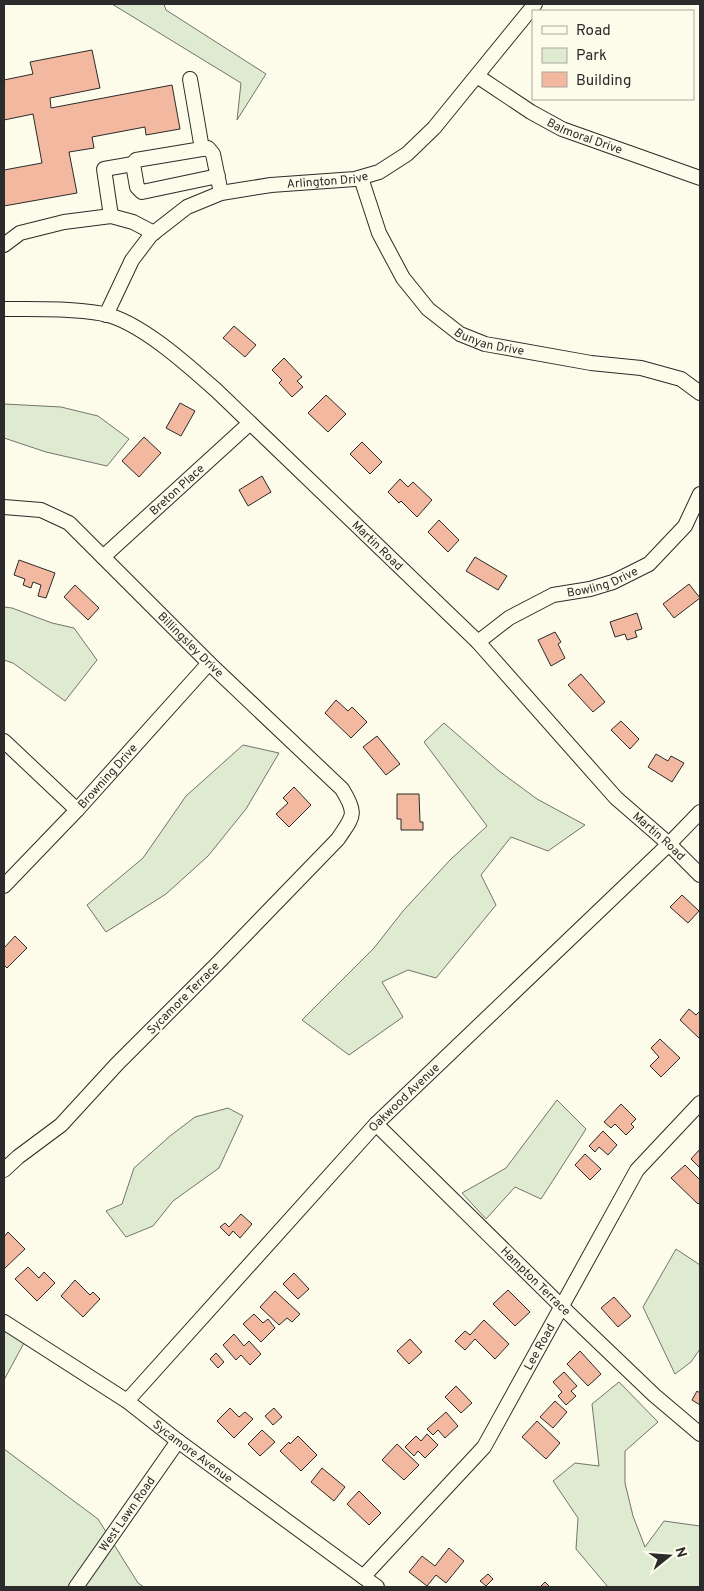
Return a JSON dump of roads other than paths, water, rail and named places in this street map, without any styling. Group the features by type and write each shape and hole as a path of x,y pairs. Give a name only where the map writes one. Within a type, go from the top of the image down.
{"street":[{"name":"Arlington Drive","path":"106,315 132,260 154,233 187,207 222,193 271,185 361,178 379,172 407,154 434,128 535,4"},
{"name":"Balmoral Drive","path":"477,76 531,112 562,129 700,178"},
{"path":"190,80 202,149"},
{"path":"111,216 104,169 133,164 136,160 208,148 213,154 222,193"},
{"path":"133,164 137,187 142,192 218,176"},
{"name":"Bunyan Drive","path":"361,178 379,233 403,278 428,309 460,334 485,344 591,364 641,368 681,378 700,393"},
{"path":"4,245 20,233 64,222 111,216 133,222 154,233"},
{"name":"Martin Road","path":"4,309 66,310 106,315 132,326 176,355 218,392 478,642 616,798 669,844 700,875"},
{"name":"Breton Place","path":"103,556 250,423"},
{"name":"Bowling Drive","path":"478,642 510,618 553,595 597,586 631,574 649,564 685,526 700,494"},
{"name":"Billingsley Drive","path":"4,507 42,510 68,523 209,663 342,789 352,808 353,817"},
{"name":"Browning Drive","path":"4,886 77,810 209,663"},
{"path":"4,741 77,810"},
{"name":"Oakwood Avenue","path":"127,1401 376,1124 669,844 700,812"},
{"name":"Sycamore Terrace","path":"4,1170 18,1157 61,1125 117,1064 338,839 353,817"},
{"name":"Lee Road","path":"363,1577 484,1447 637,1170 700,1103"},
{"name":"Hampton Terrace","path":"376,1124 654,1395 700,1434"},
{"name":"Sycamore Avenue","path":"4,1322 127,1401 178,1442 377,1587"},
{"name":"West Lawn Road","path":"76,1587 178,1442"}]}
